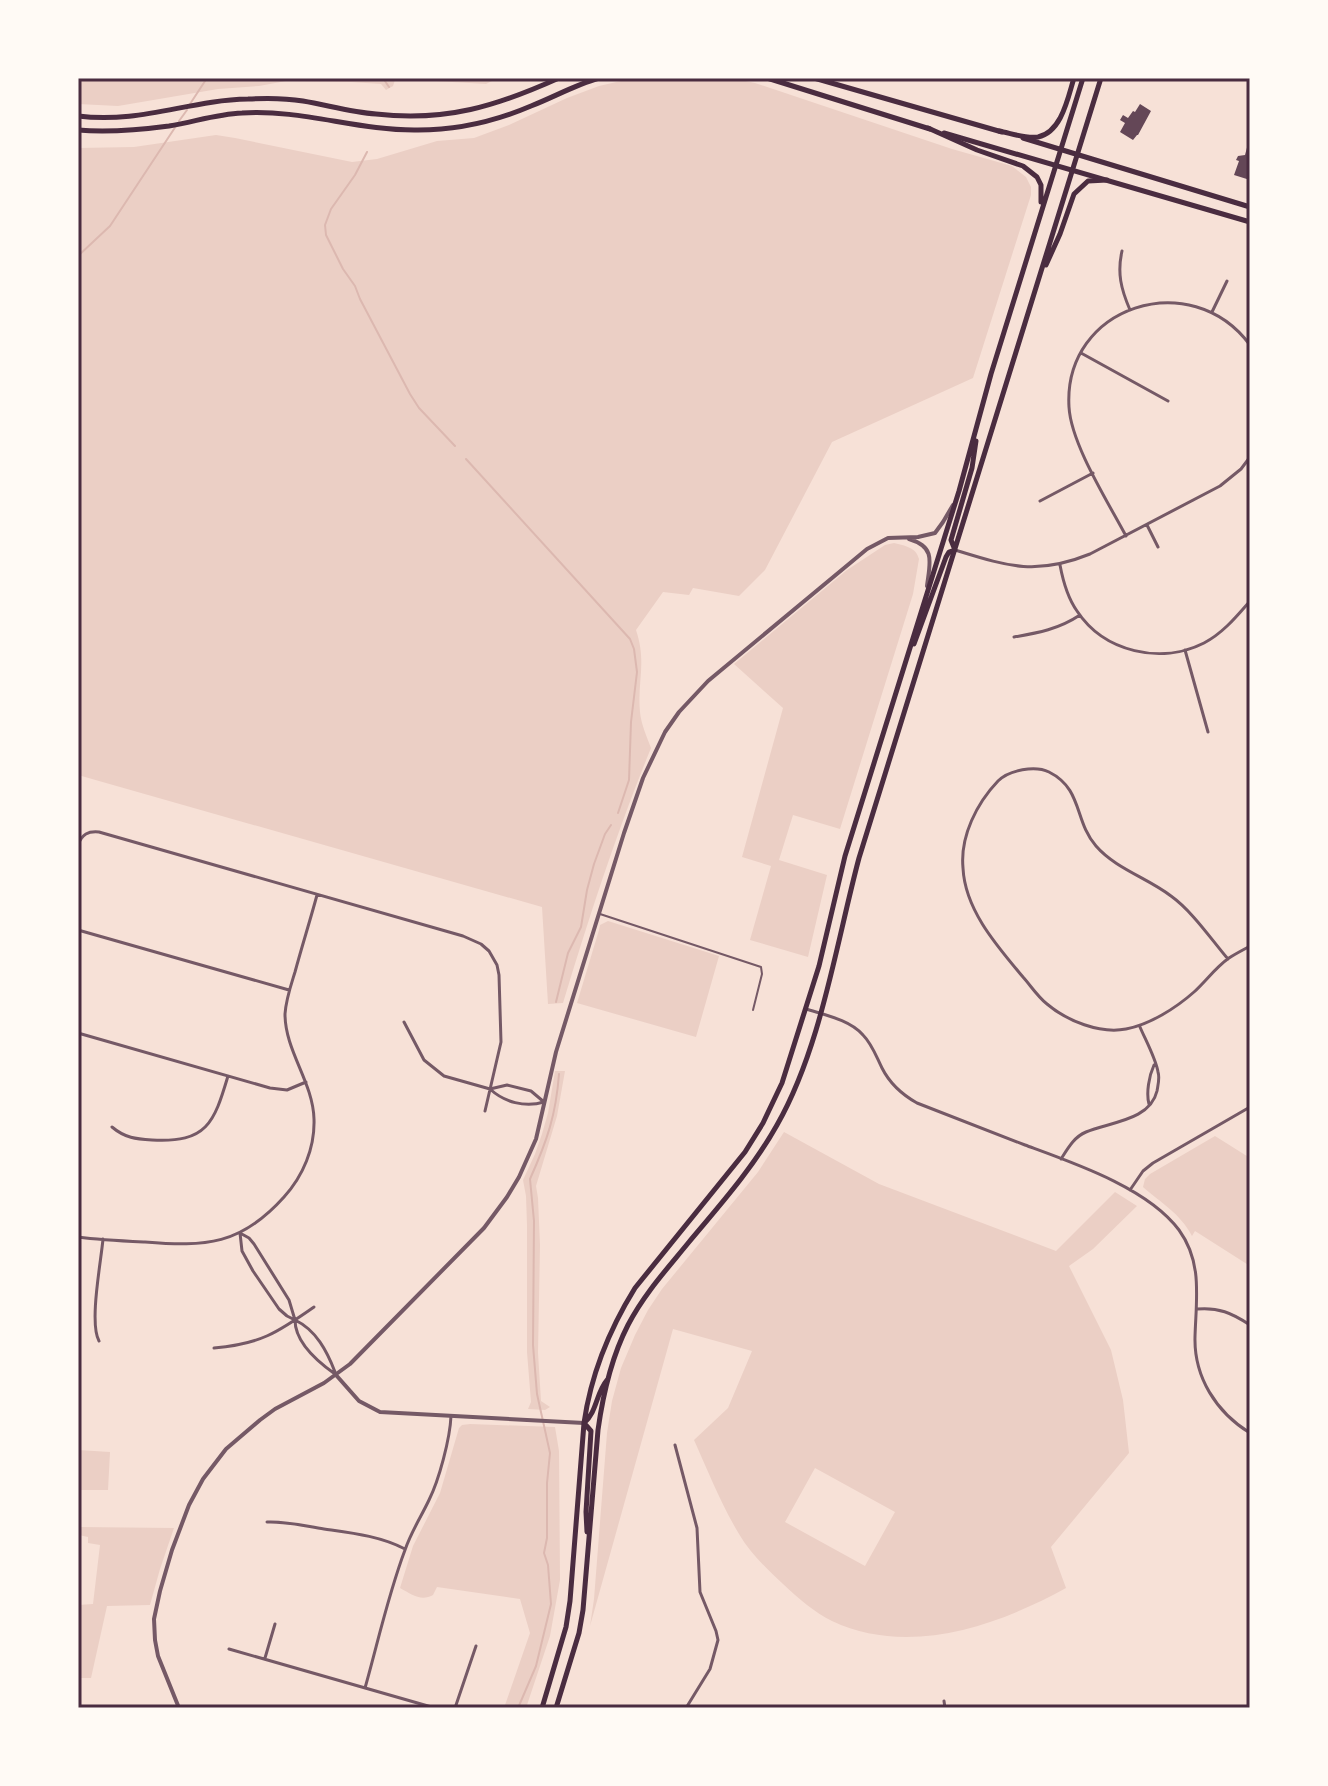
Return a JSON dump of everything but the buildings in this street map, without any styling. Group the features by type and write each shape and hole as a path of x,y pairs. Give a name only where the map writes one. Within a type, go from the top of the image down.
{"main road":[{"path":"78,116 129,118 246,99 301,101 374,114 430,116 485,107 559,78"},
{"path":"78,130 141,130 244,112 294,113 394,130 439,129 510,114 599,78"},
{"path":"767,78 1250,222"},
{"path":"814,78 1250,207"},
{"path":"999,131 1041,137 1049,131 1065,107 1074,78"},
{"path":"542,1708 566,1627 574,1576 584,1423 600,1358 622,1309 650,1268 745,1152 782,1083 819,966 842,866 1083,78"},
{"path":"556,1708 579,1633 585,1600 598,1430 614,1358 642,1301 751,1166 780,1122 801,1073 832,971 859,858 1101,78"},
{"path":"928,128 1031,171 1041,185 1040,214"},
{"path":"1038,280 1056,244 1074,194 1088,181 1107,180"},
{"path":"955,550 951,540 972,468 980,412"},
{"path":"902,673 946,557 955,550"},
{"path":"584,1423 592,1415 599,1393 608,1379"},
{"path":"584,1423 591,1431 586,1512 588,1555"}],"street":[{"path":"1122,251 1120,284 1130,310"},
{"path":"1212,312 1227,281"},
{"path":"1126,536 1075,437 1069,409 1071,380 1081,353 1096,332 1130,310 1146,304 1173,302 1212,312 1235,328 1250,345"},
{"path":"1081,353 1168,401"},
{"path":"955,550 1016,567 1060,565 1090,554 1220,486 1248,465 1250,457"},
{"path":"1040,501 1093,473"},
{"path":"179,1708 158,1656 154,1619 166,1570 189,1505 212,1465 235,1440 267,1414 350,1364 494,1216 507,1197 529,1157 541,1121 563,1027 643,778 679,712 729,662 867,549 888,538 935,533 957,496"},
{"path":"1147,525 1158,547"},
{"path":"902,537 920,543 928,550 927,593"},
{"path":"1060,565 1069,597 1080,615 1099,634 1122,647 1149,653 1185,650 1206,642 1250,601"},
{"path":"1014,637 1057,628 1080,615"},
{"path":"1185,650 1208,732"},
{"path":"1228,959 1173,897 1096,847 1086,832 1070,788 1060,779 1045,770 1028,769 1003,776 984,796 967,833 962,855 973,908 999,948 1045,1004 1080,1023 1102,1029 1123,1030 1139,1026 1192,994 1228,959 1250,946"},
{"path":"78,845 86,833 99,832 473,940 489,951 499,975 502,1034 485,1111"},
{"path":"78,1237 195,1245 219,1240 240,1233 264,1216 287,1195 301,1175 313,1138 313,1105 288,1035 286,1003 317,895"},
{"path":"78,930 289,990"},
{"path":"806,1009 847,1023 865,1036 888,1079 906,1097 1099,1173 1130,1190 1170,1219 1187,1243 1196,1269 1196,1352 1203,1381 1219,1407 1250,1433"},
{"path":"404,1022 419,1052 431,1067 452,1079 490,1089 503,1099 529,1105 544,1102"},
{"path":"1061,1159 1070,1145 1085,1132 1134,1117 1155,1099 1158,1069 1139,1026"},
{"path":"78,1033 279,1090 306,1082"},
{"path":"1149,1104 1147,1096 1155,1065"},
{"path":"112,1127 132,1139 172,1141 191,1137 205,1128 216,1113 228,1076"},
{"path":"1150,1084 1158,1085"},
{"path":"490,1089 507,1085 531,1091 544,1102"},
{"path":"1130,1190 1143,1171 1153,1163 1250,1107"},
{"path":"240,1233 242,1251 266,1291 287,1316 310,1329 327,1352 336,1375"},
{"path":"240,1233 254,1244 289,1300 295,1328 308,1348 353,1396 373,1409 393,1414 584,1423"},
{"path":"99,1341 95,1335 95,1321 103,1239"},
{"path":"214,1348 255,1342 274,1334 314,1307"},
{"path":"1197,1309 1226,1311 1250,1325"},
{"path":"365,1688 405,1549 432,1494 449,1435 451,1416"},
{"path":"675,1445 697,1528 700,1592 718,1640 710,1669 686,1708"},
{"path":"267,1522 368,1536 405,1549"},
{"path":"265,1659 275,1624"},
{"path":"455,1708 476,1646"},
{"path":"229,1649 435,1708"},
{"path":"944,1701 945,1708"}],"lane":[{"path":"599,914 761,967 753,1010"}],"shaded area":[{"path":"78,78 498,78 486,84 402,79 395,80 393,86 386,90 381,84 286,81 118,106 78,104"},
{"path":"634,78 731,78 755,83 1012,166 1026,177 1031,195 973,378 832,442 765,570 739,596 693,588 689,595 663,592 636,630 641,652 640,712 651,748 604,874 563,1003 548,1004 542,907 78,775 78,148 134,147 216,135 352,162 377,159 437,141 474,138 599,86"},
{"path":"894,543 910,548 918,555 913,594 840,829 793,815 779,860 827,875 808,957 750,940 771,866 742,857 783,708 734,664 847,570 885,545"},
{"path":"608,921 719,956 696,1037 577,1003 600,925"},
{"path":"555,1071 565,1071 557,1116 536,1186 540,1245 538,1353 541,1401 550,1407 545,1410 528,1409 531,1402 527,1352 526,1196 523,1180 542,1134"},
{"path":"784,1132 879,1184 1056,1251 1115,1192 1137,1206 1093,1249 1069,1266 1111,1350 1123,1400 1129,1453 1051,1547 1066,1588 982,1625 921,1636 891,1636 861,1631 819,1613 771,1573 743,1541 694,1440 728,1408 752,1351 673,1329 590,1626 607,1433 621,1368 635,1335 662,1289 758,1172","holes":["815,1468 895,1512 865,1566 785,1522"]},
{"path":"1215,1136 1250,1158 1250,1266 1195,1231 1192,1236 1176,1215 1143,1187 1150,1174"},
{"path":"470,1424 555,1427 559,1451 560,1580 550,1636 526,1708 504,1708 530,1633 520,1599 437,1587 433,1595 420,1597 400,1588 413,1546 440,1493 459,1428"},
{"path":"78,1450 110,1452 108,1490 80,1490 79,1527 174,1528 150,1605 107,1606 91,1678 78,1678 78,1605 93,1604 100,1545 88,1543 88,1537 78,1532"}],"waterway":[{"path":"190,104 207,78"},
{"path":"383,78 389,87"},
{"path":"179,121 187,110"},
{"path":"78,256 110,226 176,126"},
{"path":"367,152 331,209 325,225 326,235 410,394 455,446"},
{"path":"466,459 630,639 637,672 629,780 618,813"},
{"path":"556,1002 568,953 581,927 594,864 611,825"},
{"path":"518,1708 536,1666 551,1604 544,1553 550,1453 537,1394 533,1345 534,1221 530,1179 550,1128 559,1074"}]}
